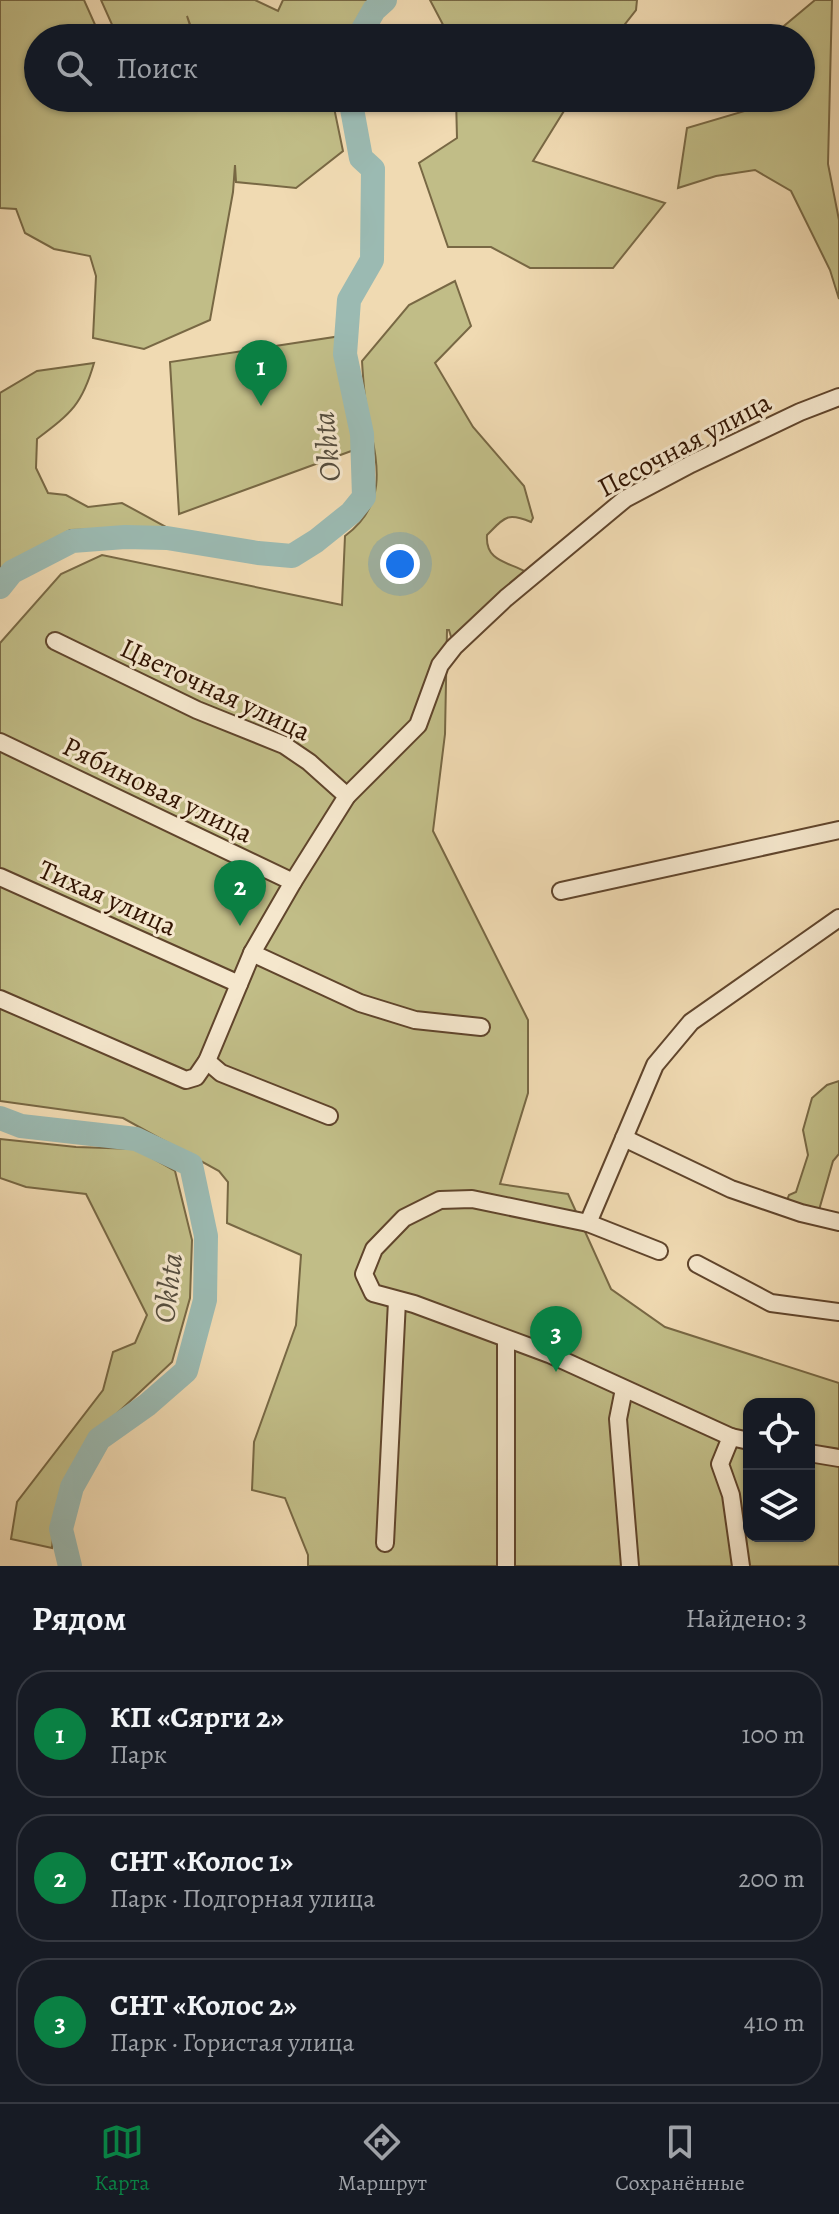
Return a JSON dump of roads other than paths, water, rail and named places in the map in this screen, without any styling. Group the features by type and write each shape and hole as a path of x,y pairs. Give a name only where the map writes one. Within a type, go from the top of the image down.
{"street":[{"name":"Песочная улица","path":"207,1061 252,953 293,882 347,796 418,725 440,665 454,647 506,598 625,499 718,451 839,397"},
{"name":"Цветочная улица","path":"55,641 197,710 284,745 309,762 347,796"},
{"name":"Рябиновая улица","path":"0,742 293,882"},
{"path":"561,891 839,830"},
{"name":"Тихая улица","path":"0,877 239,984"},
{"path":"588,1223 655,1065 674,1039 691,1022 839,918"},
{"path":"252,953 360,1003 415,1020 481,1027"},
{"path":"0,999 186,1080 196,1077 207,1061 221,1073 329,1116"},
{"path":"624,1138 731,1189 801,1213 839,1222"},
{"path":"659,1251 588,1223 472,1199 440,1200 404,1218 374,1249 364,1274 373,1293 414,1304 549,1354 731,1437 743,1440"},
{"path":"697,1264 771,1303 839,1312"},
{"path":"385,1543 397,1301"},
{"path":"506,1339 506,1566"},
{"path":"624,1389 618,1419 630,1566"},
{"path":"731,1437 720,1464 731,1495 741,1566"},
{"path":"815,1454 839,1458"}],"waterway":[{"name":"Okhta","path":"366,24 374,10 385,0"},
{"name":"Okhta","path":"0,587 12,572 72,541 167,538 292,556 351,513 364,497 362,434 345,354 349,300 372,260 373,169 361,158 353,112"},
{"name":"Okhta","path":"0,1118 21,1126 136,1139 191,1165 206,1236 205,1300 186,1371 147,1405 99,1439 72,1487 61,1529 70,1566"}],"place":[{"name":"КП «Сярги 2»","path":"261,406"},
{"name":"СНТ «Колос 1»","path":"240,926"},
{"name":"СНТ «Колос 2»","path":"556,1372"}]}
